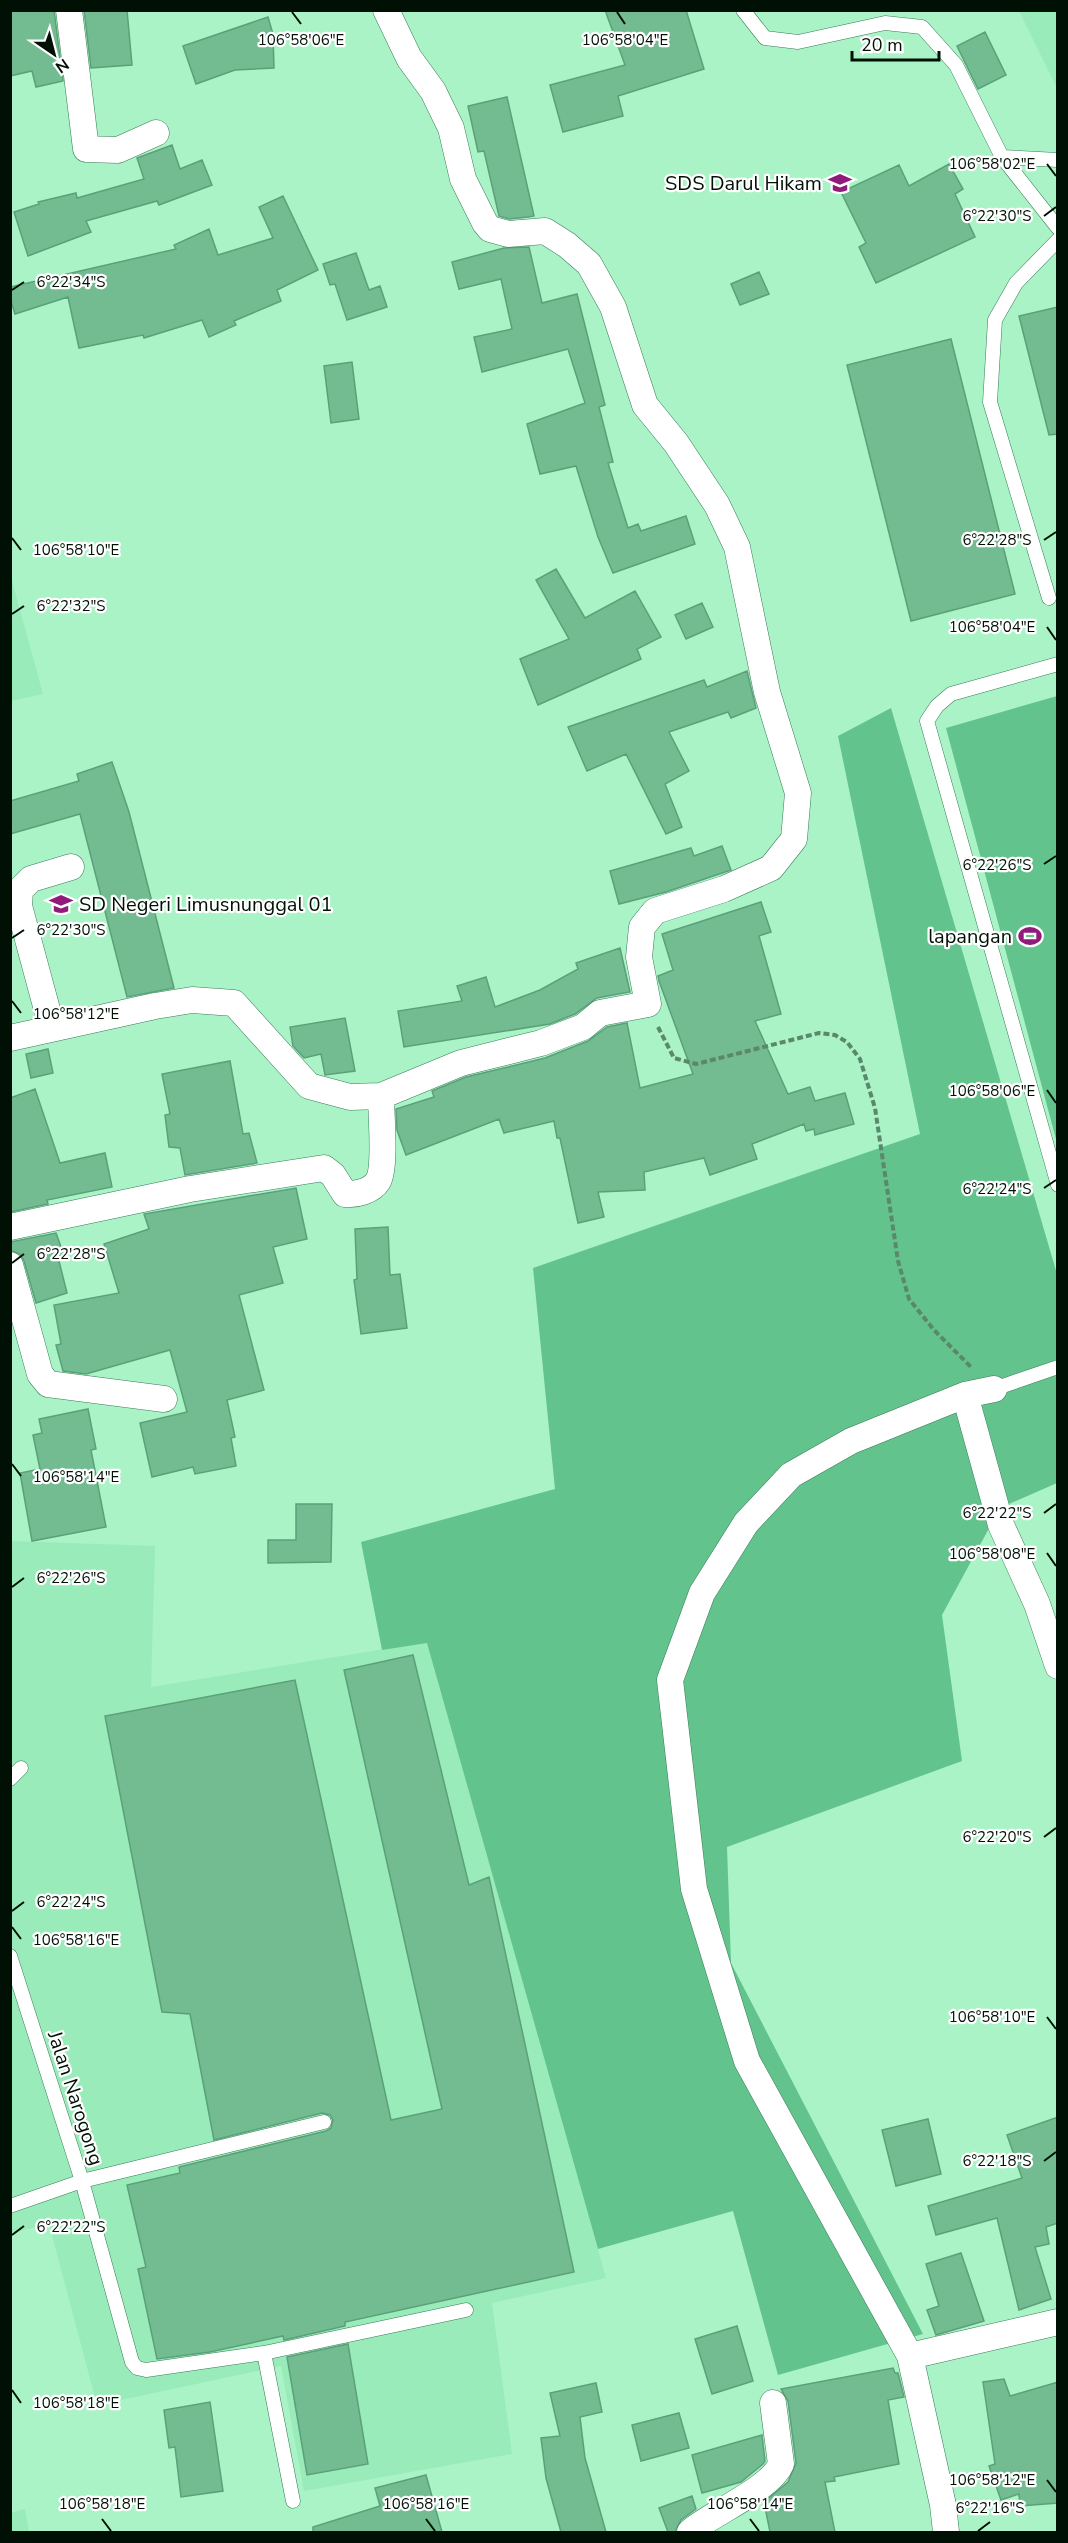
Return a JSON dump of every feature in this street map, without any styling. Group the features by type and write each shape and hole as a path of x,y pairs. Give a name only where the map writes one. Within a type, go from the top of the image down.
{"street":[{"path":"69,10 86,149 118,150 156,133"},
{"path":"10,1038 192,1000 234,1003 309,1086 350,1097 381,1096 461,1064 541,1043 583,1027 600,1013 648,1004 639,957 642,927 655,911 724,889 771,868 794,839 798,793 767,692 737,548 717,505 676,443 645,405 613,307 589,264 567,245 545,231 508,234 490,229 485,223 463,179 451,128 433,92 409,58 386,10"},
{"path":"52,1028 19,906 20,890 31,879 71,867"},
{"path":"10,1227 190,1190 324,1168 333,1175 345,1194 367,1191 375,1185 381,1173 381,1096"},
{"path":"10,1265 40,1374 48,1384 164,1399"},
{"path":"946,2532 943,2505 910,2356 747,2061 694,1889 670,1680 702,1593 746,1523 791,1475 851,1441 965,1395 994,1389"},
{"path":"965,1395 1001,1524 1037,1604 1058,1666"},
{"path":"910,2356 1058,2322"},
{"path":"690,2532 778,2472 781,2464 773,2403"}],"lane":[{"path":"743,10 765,38 798,42 885,23 922,27 956,65 1002,157 1058,228"},
{"path":"1002,157 1058,160"},
{"path":"1049,598 990,402 995,320 1016,283 1058,240"},
{"path":"1058,664 951,694 937,706 927,721 1058,1185"},
{"path":"994,1389 1058,1366"},
{"path":"10,1779 21,1768"},
{"name":"Jalan Narogong","path":"10,1956 82,2181 10,2206"},
{"path":"324,2122 82,2181 132,2362 138,2368 146,2370 264,2353 466,2310"},
{"path":"264,2353 293,2501"}],"path":[{"path":"648,1004 649,1011 674,1058 696,1064 819,1033 835,1035 847,1042 860,1059 875,1108 898,1260 909,1299 934,1330 994,1389"}],"shaded area":[{"path":"1019,11 1057,11 1057,88"},
{"path":"11,577 43,694 10,701"},
{"name":"lapangan","path":"1058,696 1057,1143 946,728"},
{"path":"891,708 1057,1274 1057,1483 1000,1508 942,1615 962,1761 727,1847 731,1963 923,2334 778,2375 733,2211 598,2249 427,1643 382,1650 361,1542 555,1489 533,1268 920,1134 838,736"},
{"path":"11,1541 155,1546 151,1687 427,1642 606,2278 492,2303 512,2454 304,2491 281,2366 97,2405 49,2224 11,2233"},
{"path":"25,2509 29,2532 11,2532 11,2513"}],"building":[{"path":"10,10 54,10 63,81 36,87 32,71 10,76"},
{"path":"84,10 127,10 132,65 91,68"},
{"path":"605,10 686,10 704,69 618,96 623,116 563,132 550,85 625,65"},
{"path":"268,17 273,34 274,68 235,70 196,84 183,46"},
{"path":"985,32 1006,75 978,89 957,46"},
{"path":"507,97 534,216 509,219 499,216 484,151 478,152 468,106"},
{"path":"172,145 180,169 202,160 212,185 159,205 157,201 86,221 91,232 28,256 14,212 39,204 38,202 76,193 77,198 144,179 137,158"},
{"path":"949,164 963,189 955,194 975,237 876,283 859,247 866,243 841,192 899,165 909,186"},
{"path":"283,196 318,270 277,290 281,301 234,321 236,325 209,337 202,320 144,338 143,335 79,348 68,297 15,314 10,298 10,287 176,249 174,245 209,229 218,255 273,238 259,207"},
{"path":"529,247 542,303 577,294 605,405 599,407 613,462 608,463 628,528 638,524 641,531 686,516 695,544 613,573 598,537 576,466 540,474 527,424 585,403 568,349 482,372 474,337 512,329 501,279 459,289 452,262 504,248"},
{"path":"356,253 369,290 380,286 387,307 347,320 335,284 330,285 323,264"},
{"path":"759,272 769,294 740,305 731,284"},
{"path":"1058,307 1058,434 1049,435 1019,316"},
{"path":"951,339 1015,594 911,621 847,365"},
{"path":"352,362 359,419 331,423 324,366"},
{"path":"556,569 585,618 635,591 661,637 637,649 641,659 538,705 520,659 569,639 536,580"},
{"path":"702,603 713,627 686,639 675,615"},
{"path":"747,671 756,708 731,718 728,712 669,732 689,771 665,784 682,827 666,834 626,754 587,771 568,727 704,680 707,687"},
{"path":"112,762 129,812 174,988 127,997 80,814 10,834 10,801 79,781 77,774"},
{"path":"722,846 731,870 666,892 619,904 610,871 691,848 694,856"},
{"path":"761,902 771,932 759,936 781,1014 755,1021 788,1094 810,1087 815,1101 845,1093 854,1124 815,1135 814,1129 806,1131 804,1124 752,1144 757,1159 710,1175 704,1158 644,1172 645,1190 598,1192 604,1217 578,1223 560,1138 557,1138 554,1121 504,1133 499,1119 406,1155 397,1130 396,1109 434,1097 432,1091 466,1077 545,1058 588,1041 607,1027 627,1023 640,1088 693,1074 659,981 658,976 673,970 662,934"},
{"path":"620,948 630,992 597,998 575,1014 550,1024 404,1047 398,1011 462,1001 457,986 486,977 495,1007 540,990 578,969 576,963"},
{"path":"345,1018 355,1071 325,1075 321,1054 304,1058 293,1046 290,1027"},
{"path":"48,1049 53,1073 31,1078 26,1054"},
{"path":"230,1061 243,1134 249,1133 257,1163 185,1175 180,1148 169,1147 165,1115 170,1114 162,1074"},
{"path":"35,1089 60,1163 105,1153 112,1187 47,1200 48,1204 10,1212 10,1098"},
{"path":"296,1188 307,1239 273,1247 283,1283 239,1295 264,1390 227,1400 235,1437 231,1438 236,1466 195,1474 193,1467 152,1477 140,1423 187,1412 170,1350 86,1374 63,1371 56,1345 61,1344 54,1305 119,1293 104,1244 149,1229 144,1214"},
{"path":"388,1227 390,1275 400,1274 407,1328 361,1334 354,1280 357,1279 355,1229"},
{"path":"56,1233 64,1255 58,1257 67,1293 36,1303 24,1261 20,1254 10,1250 10,1242"},
{"path":"88,1409 96,1449 91,1450 106,1527 32,1541 20,1473 40,1469 33,1435 42,1433 39,1419"},
{"path":"296,1504 332,1504 331,1562 268,1563 268,1540 296,1540"},
{"path":"413,1655 469,1885 489,1877 574,2272 345,2322 345,2326 284,2340 283,2336 210,2352 157,2359 138,2269 146,2267 127,2185 180,2173 179,2167 326,2131 331,2128 333,2120 330,2115 322,2113 214,2140 190,2014 162,2012 105,1716 295,1680 391,2120 442,2109 344,1670"},
{"path":"1058,2117 1058,2223 1046,2227 1049,2244 1035,2247 1051,2299 1019,2310 997,2218 936,2235 928,2206 1022,2178 1007,2135"},
{"path":"928,2119 941,2174 896,2186 882,2130"},
{"path":"961,2253 984,2321 936,2335 927,2310 939,2306 926,2264"},
{"path":"737,2326 753,2381 712,2394 695,2339"},
{"path":"348,2344 368,2464 307,2475 287,2357"},
{"path":"893,2368 895,2373 898,2373 904,2397 888,2400 899,2464 834,2477 835,2481 825,2482 835,2532 770,2532 764,2502 788,2482 796,2463 788,2401 781,2389"},
{"path":"1004,2379 1010,2396 1058,2382 1058,2503 1020,2506 1019,2494 1001,2500 989,2466 995,2464 983,2382"},
{"path":"596,2383 602,2412 580,2417 585,2458 606,2532 561,2532 546,2478 541,2438 560,2436 550,2393"},
{"path":"210,2402 223,2491 181,2497 175,2447 169,2448 164,2410"},
{"path":"679,2413 689,2448 641,2461 632,2425"},
{"path":"762,2435 765,2461 763,2464 741,2482 702,2493 692,2455"},
{"path":"426,2475 442,2532 313,2532 313,2527 380,2506 375,2488"},
{"path":"692,2496 696,2509 681,2520 675,2532 668,2532 659,2508"}],"place":[{"name":"SDS Darul Hikam","path":"840,183"},
{"name":"SD Negeri Limusnunggal 01","path":"61,904"},
{"name":"lapangan","path":"1030,936"}]}
